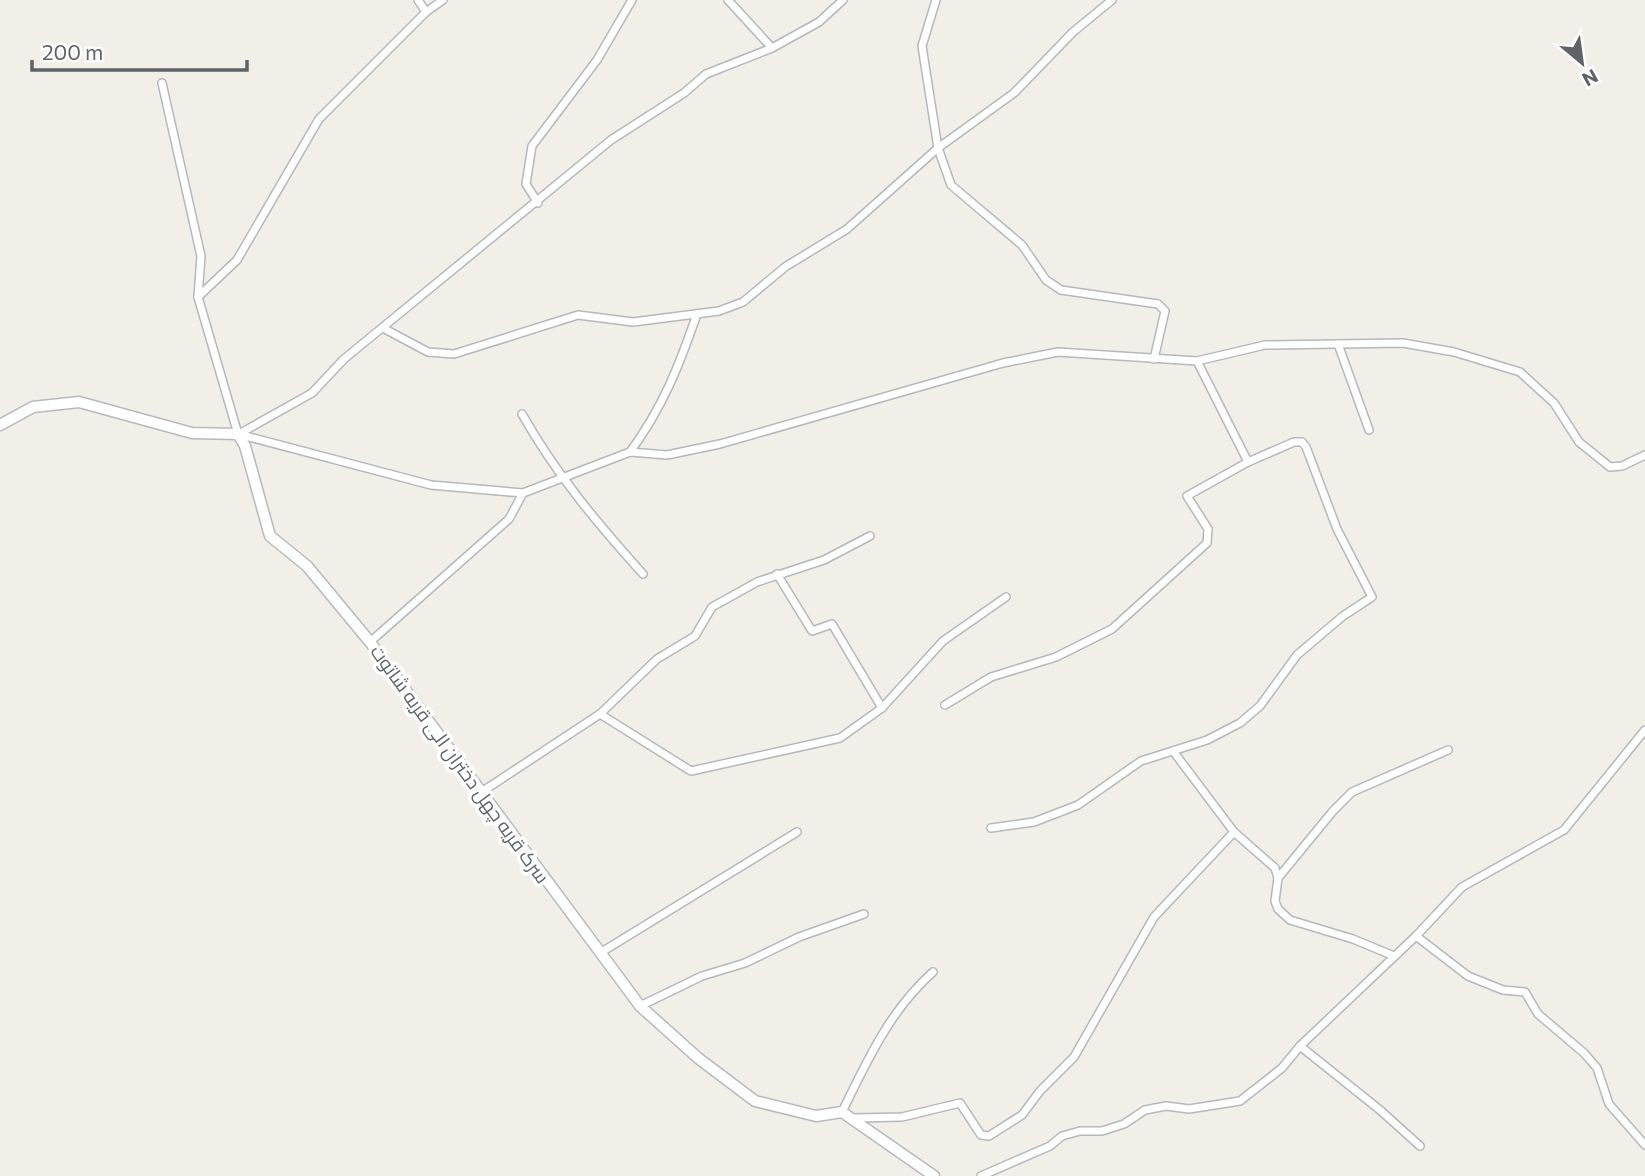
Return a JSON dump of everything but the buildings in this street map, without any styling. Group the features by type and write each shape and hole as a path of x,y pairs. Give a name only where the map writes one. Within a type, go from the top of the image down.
{"street":[{"path":"418,0 426,12"},
{"path":"426,12 427,0"},
{"path":"198,297 237,260 319,119 426,12 443,0"},
{"path":"538,203 526,184 532,146 597,60 632,0"},
{"path":"727,0 772,48"},
{"path":"238,434 312,393 344,359 538,203 576,167 684,93 706,74 772,48 819,22 843,0"},
{"path":"936,0 922,46 939,148 951,185 1022,245 1046,281 1061,290 1158,304 1165,311 1165,320 1154,359"},
{"path":"383,328 428,352 454,354 578,315 633,322 719,311 743,302 785,267 847,229 939,148 1014,93 1073,32 1112,0"},
{"path":"162,83 201,256 198,297 238,434"},
{"path":"630,452 652,423 674,382 697,314"},
{"path":"0,425 33,407 79,402 192,433 238,434 431,485 523,493 630,452 667,455 720,444 965,373 1058,352 1196,362 1265,345 1403,343 1454,352 1520,372 1554,403 1579,442 1610,467 1622,466 1645,455"},
{"path":"1338,344 1369,430"},
{"path":"1196,362 1248,462"},
{"path":"522,414 561,478 594,520 643,574"},
{"name":"سرک قریه چهل دختران الی قریه شاتوت","path":"238,434 245,446 270,536 307,566 370,642 640,1006 698,1058 755,1101 816,1116 842,1112 855,1118 934,1176"},
{"path":"944,705 991,677 1056,657 1112,629 1207,543 1208,529 1187,496 1248,462 1302,442 1337,529 1373,597 1343,616 1297,655 1259,706 1240,723 1207,740 1141,761 1078,805 1064,808 1034,822 991,828"},
{"path":"370,642 509,519 523,493"},
{"path":"483,791 600,714 657,659 695,636 712,607 757,582 824,559 870,536"},
{"path":"777,575 812,631 832,624 882,708"},
{"path":"600,714 691,771 840,738 882,708 943,641 1006,597"},
{"path":"981,1176 1050,1146 1062,1136 1113,1128 1145,1110 1166,1106 1189,1109 1240,1101 1282,1068 1300,1046 1416,936 1462,887 1564,830 1645,730"},
{"path":"1394,956 1353,939 1290,920 1278,909 1275,901 1278,878 1352,792 1448,750"},
{"path":"1173,751 1234,832 1268,859 1278,878"},
{"path":"600,953 797,832"},
{"path":"855,1118 902,1117 960,1103 965,1106 975,1129 981,1135 989,1136 1022,1115 1040,1091 1073,1057 1154,916 1234,832"},
{"path":"640,1006 702,976 745,963 799,937 864,914"},
{"path":"1416,936 1468,976 1503,990 1525,992 1538,1014 1584,1053 1597,1068 1609,1104 1645,1145"},
{"path":"842,1112 871,1052 908,994 933,972"},
{"path":"1300,1046 1420,1146"}]}
